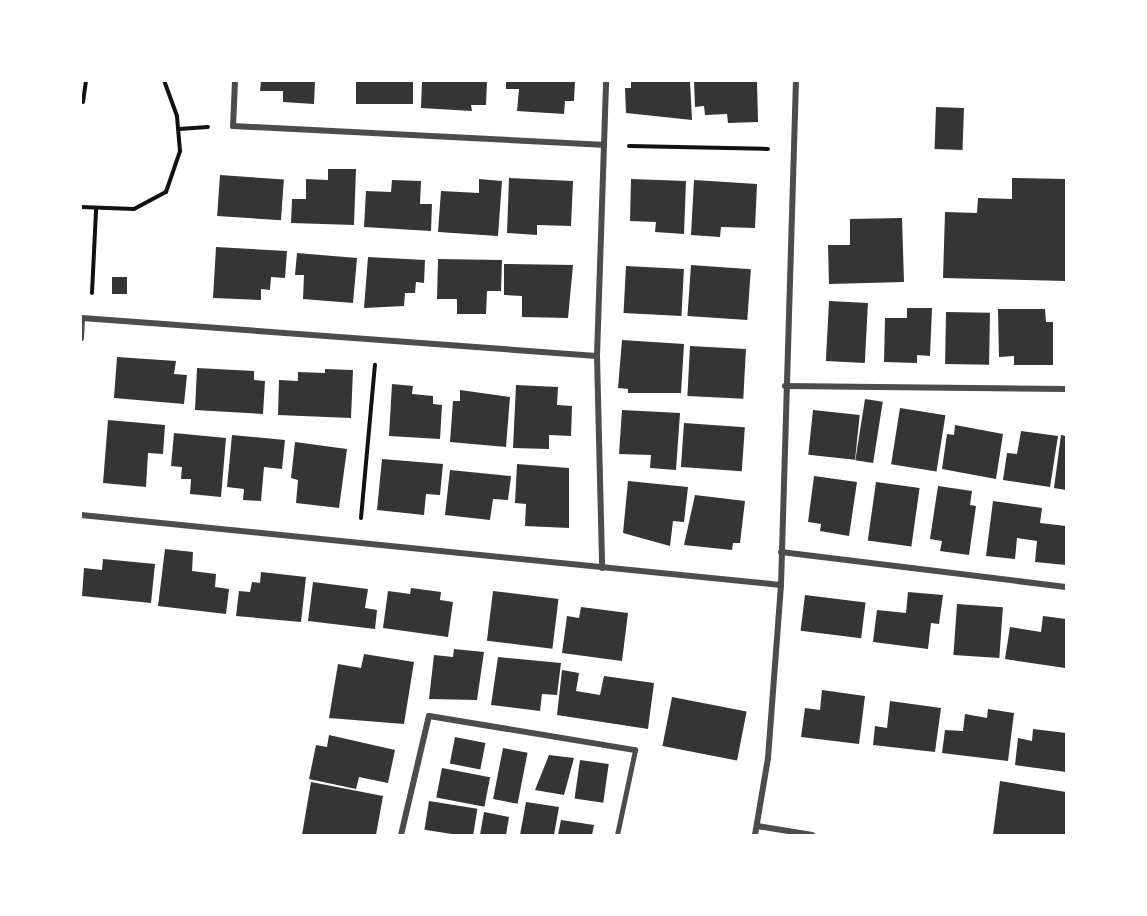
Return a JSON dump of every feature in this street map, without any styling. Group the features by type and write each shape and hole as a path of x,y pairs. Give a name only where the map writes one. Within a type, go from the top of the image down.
{"street":[{"path":"235,81 233,126 602,145"},
{"path":"602,568 597,356 602,145 606,81"},
{"path":"755,835 781,585 785,386 796,150 796,81"},
{"path":"81,338 82,318 597,356"},
{"path":"785,386 1066,389"},
{"path":"81,515 781,585"},
{"path":"782,552 1066,587"},
{"path":"401,835 429,716 635,750"},
{"path":"757,826 812,835"}],"lane":[{"path":"616,835 635,750"}],"path":[{"path":"83,102 86,81"},
{"path":"81,207 96,210 134,209 166,192 180,151 177,116 164,81"},
{"path":"602,145 796,150"},
{"path":"91,319 96,210"},
{"path":"359,543 378,340"}],"building":[{"path":"261,81 315,81 314,104 283,102 283,91 260,91"},
{"path":"356,81 413,81 413,104 356,104"},
{"path":"422,81 487,81 486,105 471,105 472,111 421,108"},
{"path":"506,81 575,81 574,101 565,101 564,114 517,111 519,89 506,89"},
{"path":"631,81 690,81 692,120 626,113 625,88 631,88"},
{"path":"694,81 757,81 758,122 728,123 727,114 705,115 704,106 695,107"},
{"path":"936,107 964,108 963,150 935,149"},
{"path":"328,169 356,169 354,225 291,223 292,199 306,199 306,179 328,180"},
{"path":"220,175 284,179 281,220 217,216"},
{"path":"509,178 573,181 571,226 537,225 537,235 507,233"},
{"path":"1012,178 1066,179 1066,281 943,278 945,212 977,213 978,198 1012,199"},
{"path":"479,179 502,181 498,236 438,232 441,191 479,193"},
{"path":"631,179 686,181 684,234 655,232 656,222 630,221"},
{"path":"392,180 421,181 420,204 432,204 431,231 364,227 366,191 391,192"},
{"path":"694,180 757,184 755,228 721,227 720,237 691,235"},
{"path":"902,218 904,282 829,284 828,245 850,245 850,219"},
{"path":"216,247 287,251 285,278 271,277 270,290 261,289 261,300 213,298"},
{"path":"297,253 357,258 353,303 303,299 304,275 295,275"},
{"path":"368,257 425,260 424,283 416,282 415,293 405,293 404,306 364,308"},
{"path":"438,259 502,260 501,291 487,291 486,314 457,314 457,299 437,299"},
{"path":"504,264 573,265 568,318 522,317 522,296 504,295"},
{"path":"691,265 751,269 747,320 687,316"},
{"path":"626,266 684,269 681,316 624,313"},
{"path":"112,277 127,277 127,294 112,294"},
{"path":"829,301 868,303 865,363 826,361"},
{"path":"907,308 932,308 930,356 917,355 917,363 884,362 885,318 907,318"},
{"path":"998,309 1045,309 1046,322 1053,322 1053,365 1014,365 1014,356 999,357"},
{"path":"946,312 990,313 989,365 945,364"},
{"path":"622,340 684,344 681,393 628,393 628,389 618,388"},
{"path":"690,346 746,349 743,399 687,396"},
{"path":"117,357 176,361 174,374 187,375 184,404 114,398"},
{"path":"197,368 254,371 254,380 265,381 263,414 195,410"},
{"path":"325,369 353,370 351,418 278,415 279,380 298,381 298,372 325,373"},
{"path":"392,384 413,386 412,394 433,396 433,404 442,405 440,439 389,436"},
{"path":"516,385 558,387 557,405 572,406 571,436 549,435 549,449 513,448"},
{"path":"460,390 510,397 506,447 450,442 453,401 460,401"},
{"path":"865,399 883,402 873,463 855,460"},
{"path":"900,408 945,415 937,471 891,464"},
{"path":"622,410 680,413 676,470 650,468 651,455 619,454"},
{"path":"813,410 860,415 855,460 808,455"},
{"path":"108,420 165,425 163,454 148,453 146,487 103,483"},
{"path":"684,423 745,427 742,471 681,467"},
{"path":"955,425 1003,434 996,479 942,469 947,434 954,435"},
{"path":"1021,431 1058,436 1050,487 1003,480 1007,453 1017,454"},
{"path":"174,433 226,438 221,497 190,494 191,479 181,479 182,467 171,466"},
{"path":"232,435 285,440 282,469 264,467 261,501 243,500 244,489 227,487"},
{"path":"1061,435 1066,436 1066,490 1054,488"},
{"path":"295,442 347,449 339,508 296,503 298,480 291,478"},
{"path":"382,459 443,464 440,495 426,494 424,515 377,510"},
{"path":"517,464 569,468 569,528 525,526 526,504 515,503"},
{"path":"450,470 511,476 508,500 493,499 490,520 445,515"},
{"path":"814,476 857,482 849,536 820,531 821,524 808,522"},
{"path":"628,481 688,487 684,522 673,521 670,546 623,533"},
{"path":"876,482 920,488 911,547 868,540"},
{"path":"938,486 972,491 970,505 976,506 969,555 940,551 942,541 930,539"},
{"path":"695,495 745,501 740,543 733,543 732,550 684,545"},
{"path":"993,501 1042,508 1040,523 1066,526 1066,565 1035,562 1037,541 1017,538 1015,559 986,556"},
{"path":"165,549 193,552 192,571 216,574 215,587 229,589 226,614 158,606"},
{"path":"103,559 155,564 151,603 82,596 84,568 102,570"},
{"path":"261,572 306,577 301,622 236,616 239,591 250,592 252,582 260,583"},
{"path":"313,582 368,589 365,608 377,610 375,629 308,621"},
{"path":"411,588 441,592 440,600 453,602 448,637 383,628 388,591 410,594"},
{"path":"493,591 559,599 552,649 487,641"},
{"path":"908,592 943,595 939,624 931,623 928,649 873,642 877,610 906,613"},
{"path":"805,595 866,602 861,638 801,631"},
{"path":"957,604 1003,607 999,658 953,655"},
{"path":"581,607 628,613 622,661 562,653 567,616 579,618"},
{"path":"1043,616 1066,619 1065,668 1005,659 1010,627 1041,632"},
{"path":"454,649 484,652 477,700 429,699 434,655 453,657"},
{"path":"364,654 414,662 404,724 329,718 338,664 361,668"},
{"path":"498,657 561,663 557,695 542,694 540,711 491,705"},
{"path":"562,670 579,673 576,691 600,695 604,676 654,683 648,729 557,715"},
{"path":"822,690 865,696 859,744 801,737 805,708 820,710"},
{"path":"672,697 747,712 737,761 662,746"},
{"path":"890,701 941,708 935,752 873,745 875,726 887,728"},
{"path":"988,709 1014,713 1008,761 942,753 945,730 963,731 965,714 987,718"},
{"path":"1033,729 1066,733 1066,772 1015,765 1018,738 1032,741"},
{"path":"329,735 395,750 388,783 359,777 356,789 309,779 316,745 327,747"},
{"path":"455,737 485,743 480,769 450,764"},
{"path":"503,748 528,753 518,804 493,799"},
{"path":"549,755 574,758 564,795 535,790"},
{"path":"580,760 609,764 603,803 575,799"},
{"path":"442,768 490,777 484,807 436,797"},
{"path":"1000,781 1066,792 1066,835 993,835"},
{"path":"311,782 383,796 376,835 302,835"},
{"path":"429,801 477,809 473,835 424,830"},
{"path":"526,802 559,807 554,835 520,835"},
{"path":"484,812 509,817 506,835 480,835"},
{"path":"561,820 594,825 592,835 558,835"}]}
